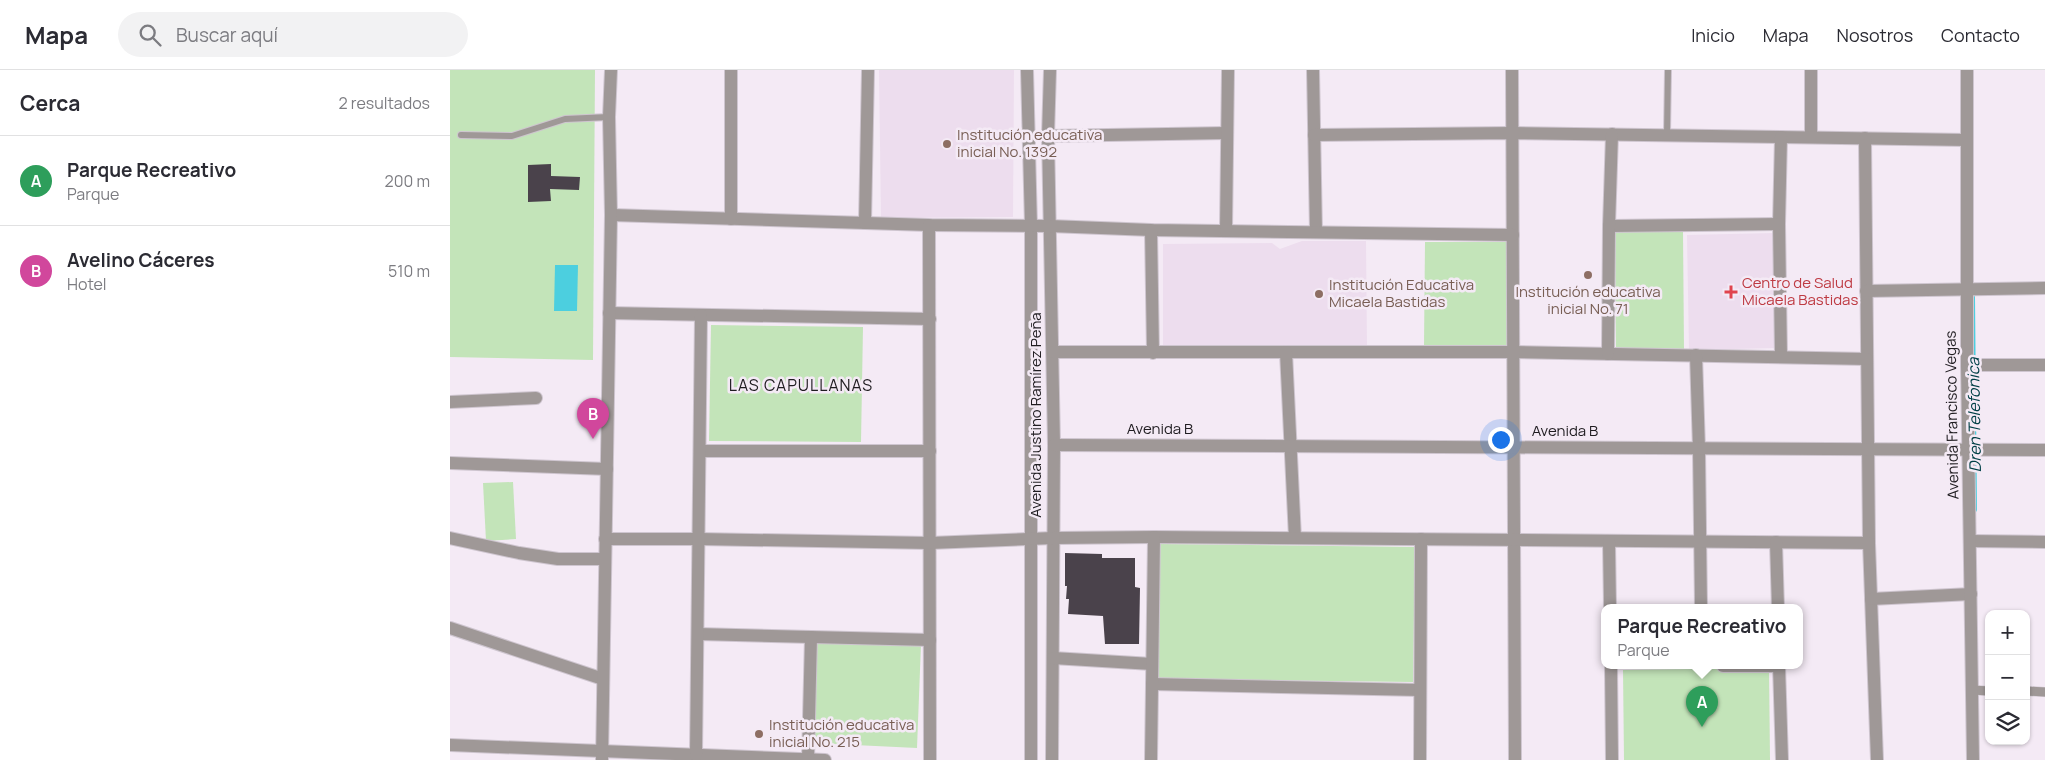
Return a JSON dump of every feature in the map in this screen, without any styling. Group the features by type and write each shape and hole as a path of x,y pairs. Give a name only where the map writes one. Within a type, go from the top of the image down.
{"street":[{"path":"602,756 611,215 609,116 611,70"},
{"path":"731,219 732,70"},
{"path":"865,223 868,70"},
{"name":"Avenida Justino Ramírez Peña","path":"1027,70 1032,539 1030,760"},
{"name":"Avenida Justino Ramírez Peña","path":"1050,70 1048,136 1054,445 1052,760"},
{"path":"1226,231 1228,70"},
{"path":"1313,70 1316,232"},
{"path":"1512,70 1515,760"},
{"path":"1811,70 1811,137"},
{"name":"Avenida Francisco Vegas","path":"1966,70 1973,760"},
{"path":"1048,136 1227,133"},
{"path":"1314,135 1513,133 1967,140"},
{"path":"1608,354 1612,134"},
{"path":"1781,137 1779,224 1781,357"},
{"path":"1865,138 1870,543 1876,760"},
{"path":"611,215 930,226 1050,226 1150,230 1513,235"},
{"path":"1609,226 1779,224"},
{"path":"930,226 930,760"},
{"path":"1150,230 1153,353"},
{"path":"1866,291 2045,288"},
{"path":"609,313 930,319"},
{"path":"696,755 701,315"},
{"path":"1053,352 1514,352 1867,359"},
{"path":"1286,352 1294,538"},
{"path":"1696,355 1701,604"},
{"path":"1968,365 2045,365"},
{"path":"450,402 536,398"},
{"name":"Avenida B","path":"1054,445 2045,450"},
{"path":"700,451 930,451"},
{"path":"450,463 607,469"},
{"path":"605,539 930,543 1053,538 1154,537 1870,543"},
{"path":"1151,760 1154,537"},
{"path":"450,538 558,559 605,560"},
{"path":"1420,760 1421,539"},
{"path":"1609,541 1610,604"},
{"path":"1970,541 2045,542"},
{"path":"1776,542 1778,604"},
{"path":"1871,599 1971,594"},
{"path":"450,628 603,679"},
{"path":"698,634 930,640"},
{"path":"808,759 811,637"},
{"path":"1053,658 1152,664"},
{"path":"1611,669 1612,760"},
{"path":"1780,669 1782,760"},
{"path":"1152,684 1420,690"},
{"path":"1972,690 1985,691"},
{"path":"2030,692 2045,692"},
{"path":"450,745 602,756 696,755 825,760"}],"lane":[{"path":"1667,135 1668,70"},
{"path":"461,135 512,136 565,119 609,116"}],"shaded area":[{"name":"Institución educativa inicial No. 1392","path":"879,70 1014,70 1013,217 881,218"},
{"name":"Centro de Salud Micaela Bastidas","path":"1774,233 1776,348 1689,350 1687,235"},
{"path":"1302,241 1366,241 1367,347 1163,349 1163,244 1272,243 1280,249"}],"green space":[{"path":"450,70 595,70 593,360 450,357"},
{"path":"1615,231 1683,231 1684,349 1616,348"},
{"path":"1425,242 1508,242 1508,346 1424,346"},
{"path":"711,325 863,327 861,442 709,441"},
{"path":"513,482 516,539 486,541 483,483"},
{"path":"1159,544 1415,547 1413,682 1157,679"},
{"path":"814,641 921,644 917,748 813,743"},
{"path":"1769,669 1770,760 1624,760 1623,670"}],"water":[{"path":"555,265 578,265 577,311 554,311"}],"building":[{"path":"551,164 551,176 580,177 579,190 550,189 551,201 528,202 528,165"},
{"path":"1065,553 1102,554 1102,558 1135,558 1135,587 1140,588 1139,644 1105,644 1103,616 1068,614 1069,599 1066,599"}],"waterway":[{"name":"Dren Telefonica","path":"1973,297 1975,510"}],"place":[{"name":"Institución educativa inicial No. 1392","path":"947,144"},
{"name":"Institución educativa inicial No. 71","path":"1588,275"},
{"name":"Centro de Salud Micaela Bastidas","path":"1731,292"},
{"name":"Institución Educativa Micaela Bastidas","path":"1319,294"},
{"name":"Avelino Cáceres","path":"593,439"},
{"name":"Parque Recreativo","path":"1702,727"},
{"name":"Institución educativa inicial No. 215","path":"759,734"}],"district":[{"name":"LAS CAPULLANAS","path":"801,385"}]}
